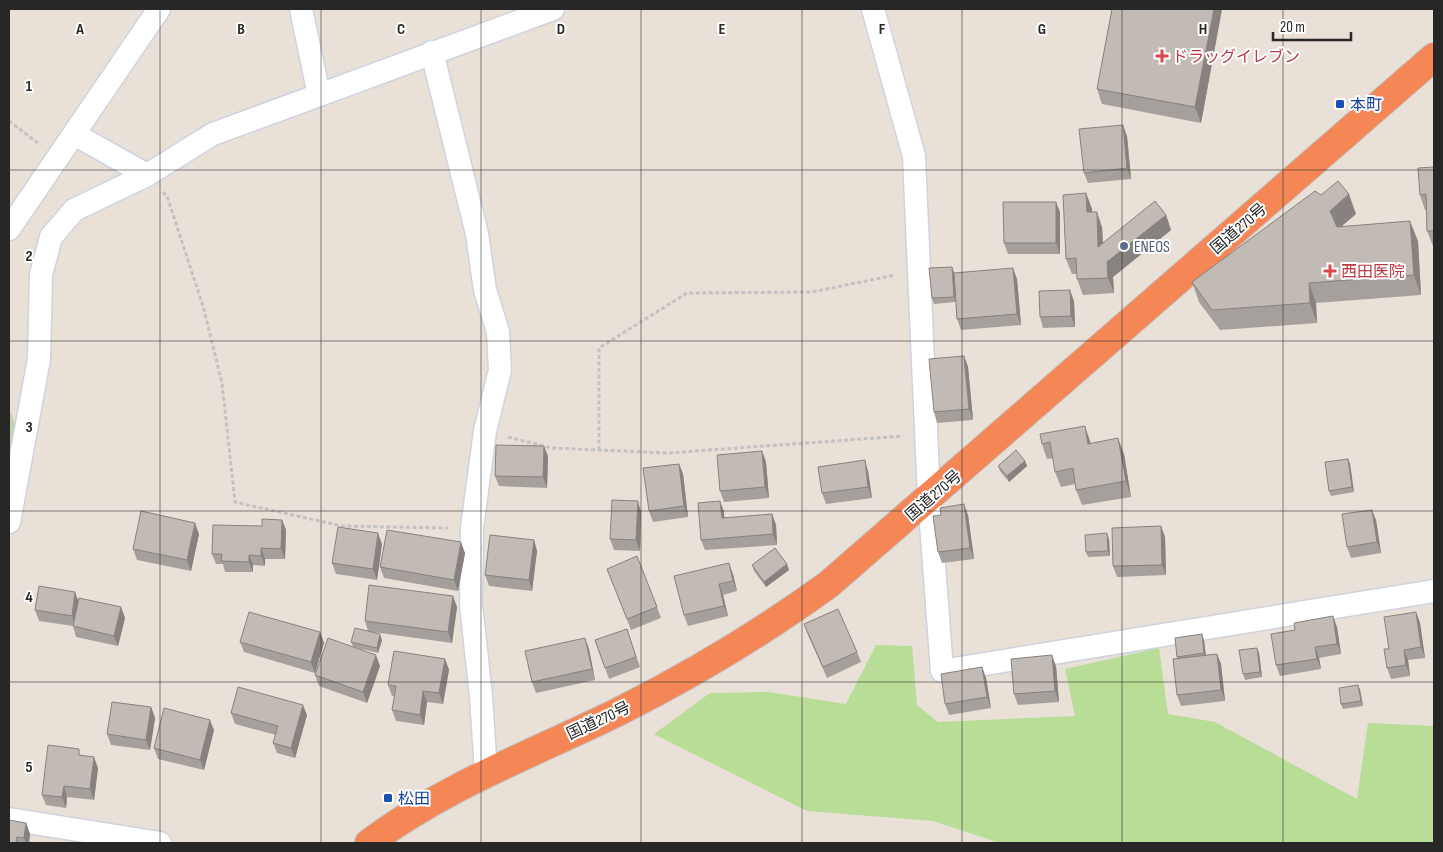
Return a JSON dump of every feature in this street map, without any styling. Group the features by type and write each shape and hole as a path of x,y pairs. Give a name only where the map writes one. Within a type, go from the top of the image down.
{"highway":[{"name":"国道270号","path":"370,843 416,813 486,773 648,696 781,619 829,584 1434,57"}],"street":[{"path":"9,229 159,9"},
{"path":"301,9 319,95"},
{"path":"9,522 39,360 41,275 51,237 74,210 147,175 213,134 432,52 554,9"},
{"path":"873,9 914,156 929,498 942,672 1434,591"},
{"path":"432,52 477,234 485,290 498,332 500,370 485,431 472,528 471,605 481,696 486,773"},
{"path":"74,134 147,175"},
{"path":"9,819 160,843"}],"path":[{"path":"9,121 58,159"},
{"path":"147,175 166,196 203,306 222,383 235,502 342,526 472,528"},
{"path":"599,450 599,348 687,294 812,292 920,269"},
{"path":"485,431 552,448 668,453 790,442 926,434"}],"green space":[{"path":"11,412 17,431 9,467 9,417"},
{"path":"876,645 912,646 917,705 938,722 1075,716 1065,669 1159,648 1168,714 1215,722 1357,799 1368,723 1434,726 1434,843 1000,843 933,821 807,811 654,734 710,693 768,692 846,704"}],"building":[{"name":"ドラッグイレブン","path":"1112,9 1214,9 1195,107 1097,89"},
{"path":"1123,125 1127,168 1084,173 1079,129"},
{"path":"1434,167 1434,231 1427,231 1426,194 1420,195 1418,168"},
{"name":"西田医院","path":"1338,181 1349,194 1330,211 1337,227 1410,221 1414,275 1309,283 1310,303 1212,310 1192,282 1315,191 1321,195"},
{"path":"1086,193 1087,212 1097,212 1098,247 1155,201 1166,215 1107,262 1108,278 1077,279 1076,258 1066,259 1063,195"},
{"path":"1003,202 1056,202 1056,243 1004,243"},
{"path":"952,267 954,297 932,298 929,268"},
{"path":"1013,268 1017,314 957,319 954,273"},
{"path":"1070,290 1071,316 1040,317 1039,291"},
{"path":"964,356 969,409 934,412 929,359"},
{"path":"1085,426 1088,444 1118,438 1126,481 1076,490 1073,468 1055,472 1050,442 1042,444 1040,434"},
{"path":"496,445 544,446 543,477 495,476"},
{"path":"1016,450 1025,461 1007,476 998,466"},
{"path":"762,451 765,487 720,491 717,455"},
{"path":"1348,459 1352,487 1329,491 1325,462"},
{"path":"865,460 868,487 822,493 818,467"},
{"path":"679,464 684,506 649,511 643,468"},
{"path":"612,500 638,501 636,540 610,539"},
{"path":"720,501 722,518 772,514 773,534 701,540 698,503"},
{"path":"964,504 970,548 938,552 933,516 941,515 940,508"},
{"path":"1372,510 1377,542 1347,547 1342,514"},
{"path":"141,511 195,523 187,560 133,549"},
{"path":"262,519 282,520 281,549 261,548 261,556 249,555 249,562 221,561 222,554 212,554 213,525 262,526"},
{"path":"1161,526 1162,565 1113,566 1112,528"},
{"path":"338,527 378,533 373,569 332,563"},
{"path":"387,530 461,542 454,580 380,567"},
{"path":"1107,533 1108,551 1086,552 1085,535"},
{"path":"490,535 534,540 529,580 485,575"},
{"path":"775,548 787,564 764,582 752,565"},
{"path":"637,556 657,607 627,619 607,569"},
{"path":"729,563 733,581 719,584 724,606 684,615 674,576"},
{"path":"369,585 453,596 448,632 365,621"},
{"path":"39,586 75,592 72,616 35,610"},
{"path":"79,598 121,607 114,636 73,626"},
{"path":"838,609 857,652 823,667 804,624"},
{"path":"249,612 320,632 311,662 240,642"},
{"path":"1416,612 1421,647 1404,650 1406,665 1387,668 1384,649 1389,649 1384,617"},
{"path":"1333,616 1337,644 1315,647 1317,659 1276,665 1271,634 1295,630 1294,623"},
{"path":"355,628 380,634 377,648 351,642"},
{"path":"627,629 636,657 605,668 595,640"},
{"path":"1202,634 1204,653 1177,657 1175,638"},
{"path":"328,638 376,655 363,692 315,675"},
{"path":"585,638 592,669 532,682 525,651"},
{"path":"1257,648 1260,672 1243,674 1239,650"},
{"path":"394,651 445,659 439,693 423,691 420,715 392,710 396,686 388,685"},
{"path":"1217,654 1221,690 1177,695 1173,659"},
{"path":"1052,655 1055,691 1014,694 1011,659"},
{"path":"982,667 987,697 945,704 941,674"},
{"path":"1358,685 1361,701 1341,704 1339,688"},
{"path":"238,687 303,705 291,748 273,743 278,726 231,713"},
{"path":"112,702 151,707 146,740 107,734"},
{"path":"164,708 210,720 200,760 154,748"},
{"path":"48,745 79,749 79,755 94,757 90,789 64,786 62,797 42,795"},
{"path":"9,820 26,823 24,838 17,837 16,843 9,843"}],"place":[{"name":"ドラッグイレブン","path":"1162,56"},
{"name":"本町","path":"1340,104"},
{"name":"ENEOS","path":"1124,246"},
{"name":"西田医院","path":"1330,271"},
{"name":"松田","path":"388,798"}]}
